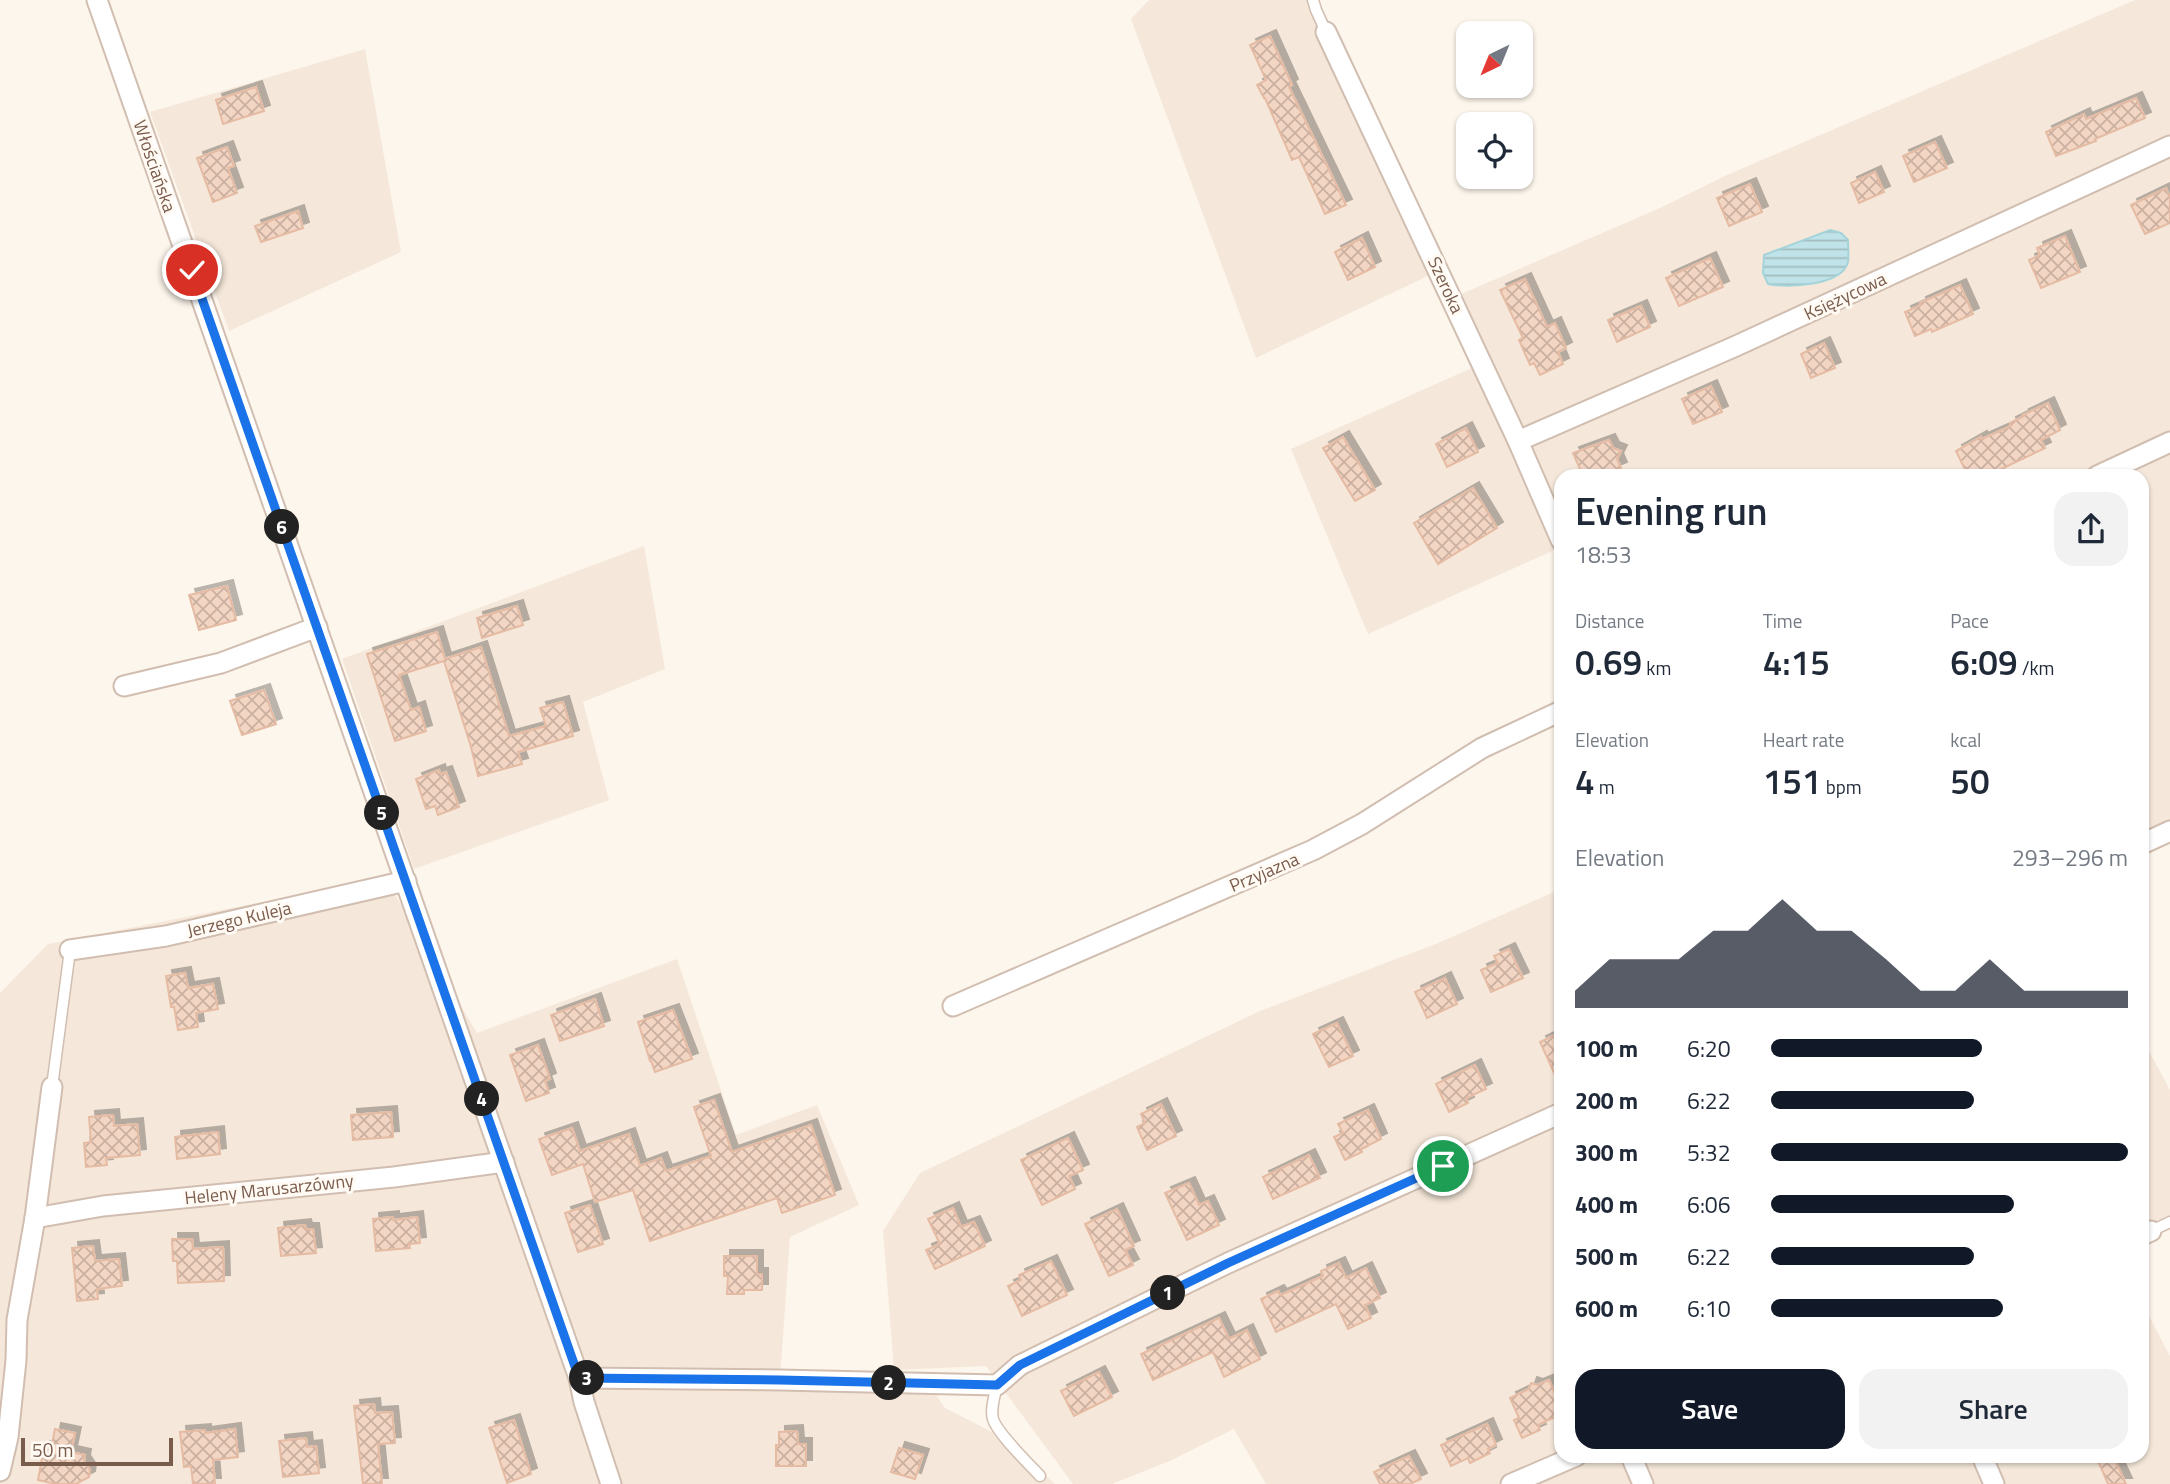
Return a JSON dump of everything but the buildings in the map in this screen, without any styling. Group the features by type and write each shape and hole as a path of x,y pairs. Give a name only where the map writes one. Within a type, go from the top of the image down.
{"street":[{"name":"Włościańska","path":"97,0 579,1378 584,1402 611,1484"},
{"name":"Szeroka","path":"1326,32 1518,441 1554,524"},
{"name":"Księżycowa","path":"1518,441 1737,346 2170,146"},
{"path":"2111,469 2170,442"},
{"path":"124,687 221,663 317,627"},
{"name":"Przyjazna","path":"953,1006 1313,850 1362,824 1482,748 1554,714"},
{"path":"2149,841 2170,831"},
{"name":"Jerzego Kuleja","path":"70,950 166,936 406,881"},
{"path":"0,1471 16,1360 17,1320 35,1218 52,1087"},
{"path":"579,1378 997,1385 1020,1365 1228,1263 1554,1116"},
{"name":"Heleny Marusarzówny","path":"35,1218 103,1206 382,1178 504,1162"},
{"path":"1511,1484 1560,1463"},
{"path":"1634,1463 1643,1484"},
{"path":"1985,1463 1994,1484"}],"lane":[{"path":"1313,0 1326,32"},
{"path":"52,1087 70,950"},
{"path":"2149,1232 2170,1222"},
{"path":"997,1385 993,1420 1040,1476"}],"shaded area":[{"path":"1149,0 1313,0 1452,298 1660,208 1727,175 2135,0 2170,0 2170,829 2149,840 2149,469 1554,469 1554,550 1368,634 1291,449 1476,366 1434,273 1256,358 1131,19"},
{"path":"365,49 401,252 229,331 150,112"},
{"path":"644,546 665,669 583,702 609,800 414,869 342,659"},
{"path":"385,878 477,1033 677,959 736,1135 817,1105 859,1205 790,1237 780,1379 929,1384 945,1408 1008,1440 1055,1484 0,1484 0,993 48,944"},
{"path":"1554,892 1554,1463 2149,1463 2149,1316 2170,1356 2170,1484 1266,1484 1234,1429 1172,1460 1112,1484 1073,1484 986,1366 894,1370 883,1231 920,1173 1260,1011 1438,943"},
{"path":"2149,1051 2170,1090 2170,1222 2149,1232"}],"water":[{"path":"1830,230 1841,233 1848,240 1848,262 1844,270 1825,281 1813,284 1768,284 1763,273 1764,255"}],"route":[{"path":"192,270 579,1378 997,1385 1020,1365 1228,1263 1443,1166"}]}
